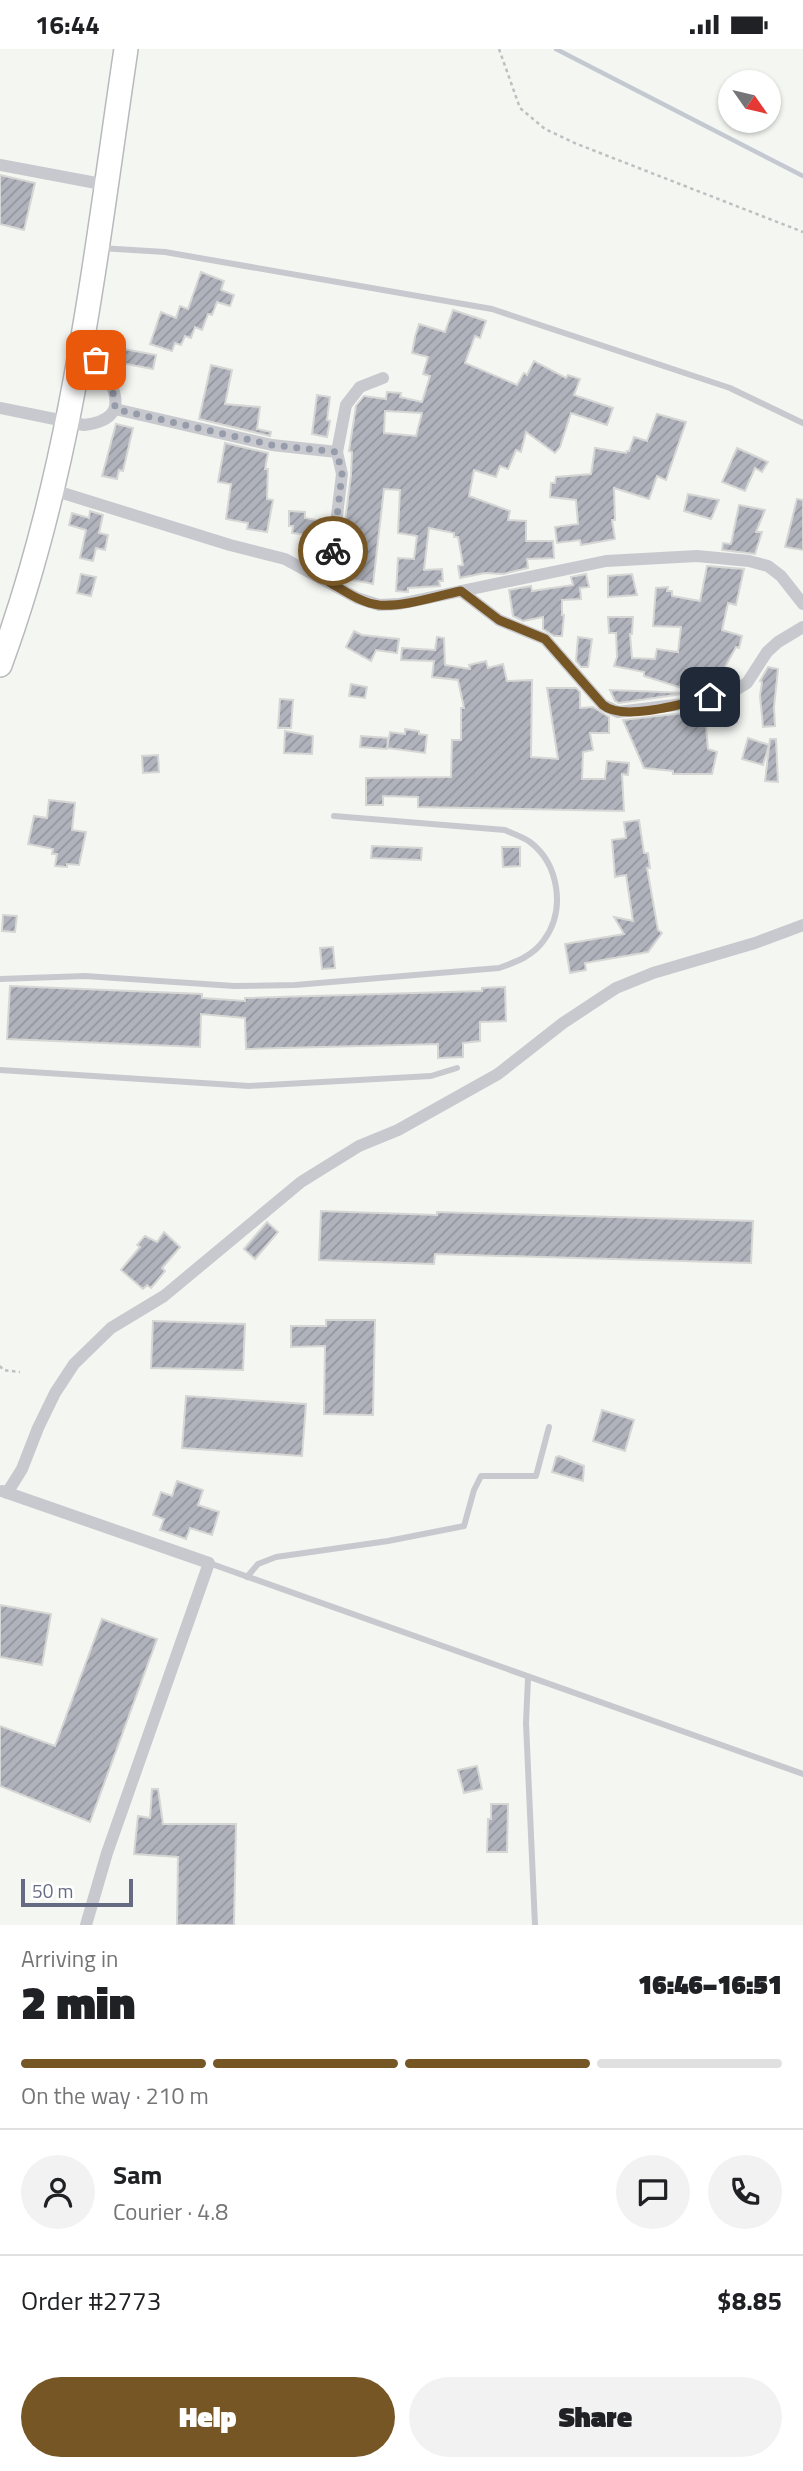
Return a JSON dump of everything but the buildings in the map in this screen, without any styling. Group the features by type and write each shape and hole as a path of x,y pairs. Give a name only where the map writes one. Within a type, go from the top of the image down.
{"highway":[{"path":"0,665 32,574 67,422 98,247 126,49"}],"street":[{"path":"0,166 107,185"},
{"path":"0,408 83,425 109,418 115,409 115,394 110,380 83,340"},
{"path":"329,582 342,474 337,452 345,405 360,387 383,378"},
{"path":"115,409 272,445 337,452"},
{"path":"53,490 230,545 285,559 357,598 379,605 399,604 606,561 697,556 749,561 768,566 781,576 803,604"},
{"path":"461,591 499,620 545,639 603,705 618,712 683,704 737,689 747,683 767,652 803,627"},
{"path":"86,1925 107,1853 209,1563 4,1492 22,1469 38,1427 55,1393 74,1364 111,1328 164,1296 301,1182 349,1152 398,1130 498,1074 563,1023 616,988 653,973 755,943 803,925"}],"lane":[{"path":"98,247 165,252 492,309 730,388 803,423"},
{"path":"0,979 85,976 234,986 295,985 499,968 524,959 544,940 556,915 557,888 548,862 530,842 505,830 334,816"},
{"path":"0,1070 249,1086 431,1076 457,1068"},
{"path":"247,1577 258,1564 276,1557 388,1541 464,1526 474,1490 481,1476 536,1476 549,1427"},
{"path":"209,1563 803,1774"},
{"path":"528,1678 526,1723 535,1925"}],"path":[{"path":"499,49 520,108 545,129 803,232"},
{"path":"0,1366 3,1370 20,1372"}],"waterway":[{"path":"556,49 803,176"}],"way so far":[{"path":"96,360 110,380 115,394 115,409 272,445 337,452 342,474 333,551"}],"route":[{"path":"333,551 329,582 357,598 379,605 399,604 461,591 499,620 537,634 550,643 603,705 612,711 626,712 674,706 710,697"}]}
